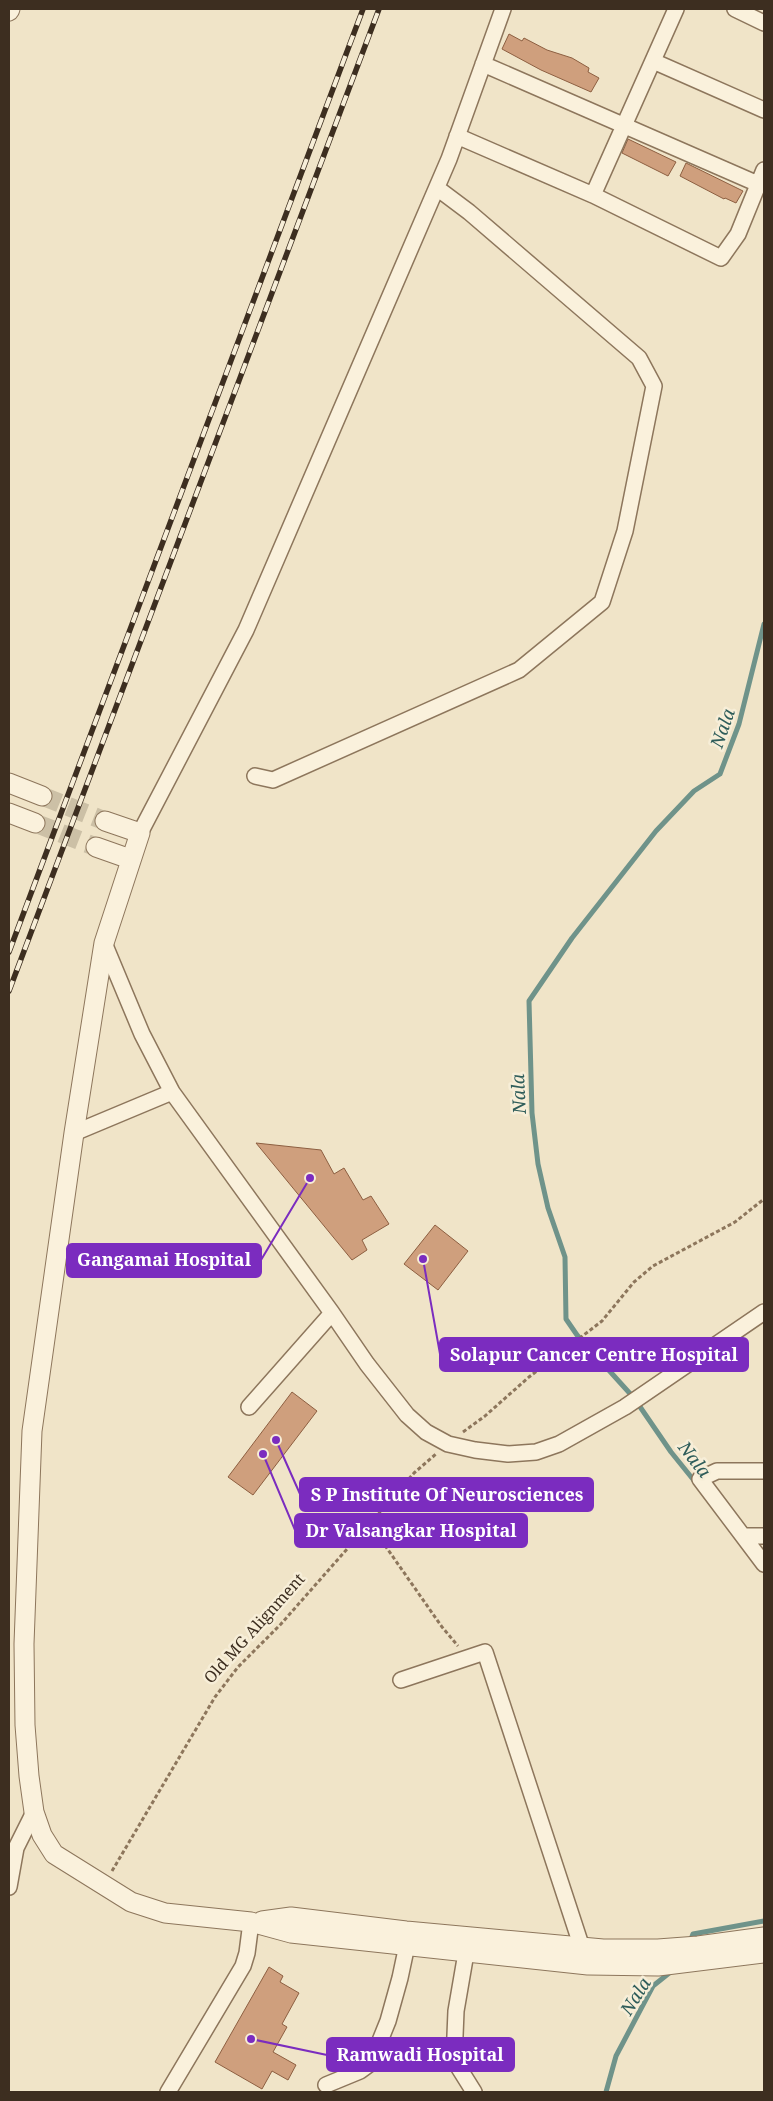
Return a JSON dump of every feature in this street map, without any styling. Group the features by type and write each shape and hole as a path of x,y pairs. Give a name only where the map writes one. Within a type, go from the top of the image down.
{"street":[{"path":"503,9 437,188 246,630 140,833 104,943 74,1133 32,1431 24,1644 25,1725 29,1776 34,1812 42,1835 54,1854 103,1885 146,1908 183,1916 251,1922 292,1933 588,1965 699,1954 764,1954"},
{"path":"593,195 676,9"},
{"path":"734,9 764,23"},
{"path":"653,61 764,110"},
{"path":"457,136 593,195 721,258 738,234 761,177 624,126 483,64"},
{"path":"255,776 273,780 518,670 602,602 625,531 654,386 639,358 469,212 437,188"},
{"path":"9,783 42,796"},
{"path":"9,812 35,823"},
{"path":"105,821 140,833"},
{"path":"96,847 130,859"},
{"path":"104,943 142,1034 172,1092 367,1364 407,1415 426,1432 448,1444 508,1454 536,1452 559,1444 625,1407 764,1312"},
{"path":"74,1133 172,1092"},
{"path":"249,1408 332,1313"},
{"path":"764,1471 717,1471 700,1479 764,1564"},
{"path":"743,1536 764,1536"},
{"path":"401,1680 485,1652 588,1965"},
{"path":"9,1887 16,1848 34,1812"},
{"path":"251,1922 291,1917 658,1958"},
{"path":"168,2092 243,1966 247,1953 251,1922"},
{"path":"699,1954 764,1937"},
{"path":"326,2085 360,2071 371,2063 388,2021 407,1945"},
{"path":"466,1953 456,2011 454,2060 474,2092"}],"path":[{"name":"Old MG Alignment","path":"103,1885 215,1697 238,1667 281,1624 414,1473 485,1416 528,1377 602,1321 634,1282 653,1266 735,1222 764,1199"},
{"path":"370,1524 442,1626 469,1658"}],"building":[{"path":"509,34 522,41 524,38 547,50 572,58 589,68 588,72 599,78 591,92 541,70 502,49"},
{"path":"628,139 676,162 668,176 622,153"},
{"path":"686,163 743,191 736,203 724,199 680,176"},
{"path":"256,1143 321,1150 334,1174 344,1168 363,1200 371,1196 389,1224 362,1240 367,1250 352,1260"},
{"path":"435,1225 468,1251 438,1290 404,1264"},
{"path":"292,1392 317,1411 253,1495 228,1477"},
{"path":"269,1967 283,1976 280,1982 299,1993 282,2024 287,2027 273,2052 296,2065 288,2080 272,2071 262,2089 215,2062"}],"waterway":[{"name":"Nala","path":"696,1483 671,1452 634,1398 577,1335 566,1319 565,1257 548,1208 538,1164 532,1113 529,1001 572,938 656,831 694,791 720,774 739,724 764,624"},
{"name":"Nala","path":"690,1942 693,1934 764,1921"},
{"name":"Nala","path":"606,2092 616,2056 653,1986 673,1970"}],"tunnel":[{"path":"42,796 105,821"},
{"path":"35,823 96,847"}],"railway":[{"path":"9,952 363,9"},
{"path":"9,991 379,9"}],"place":[{"name":"Gangamai Hospital","path":"310,1178"},
{"name":"Solapur Cancer Centre Hospital","path":"423,1259"},
{"name":"S P Institute Of Neurosciences","path":"276,1440"},
{"name":"Dr Valsangkar Hospital","path":"263,1454"},
{"name":"Ramwadi Hospital","path":"251,2039"}]}
